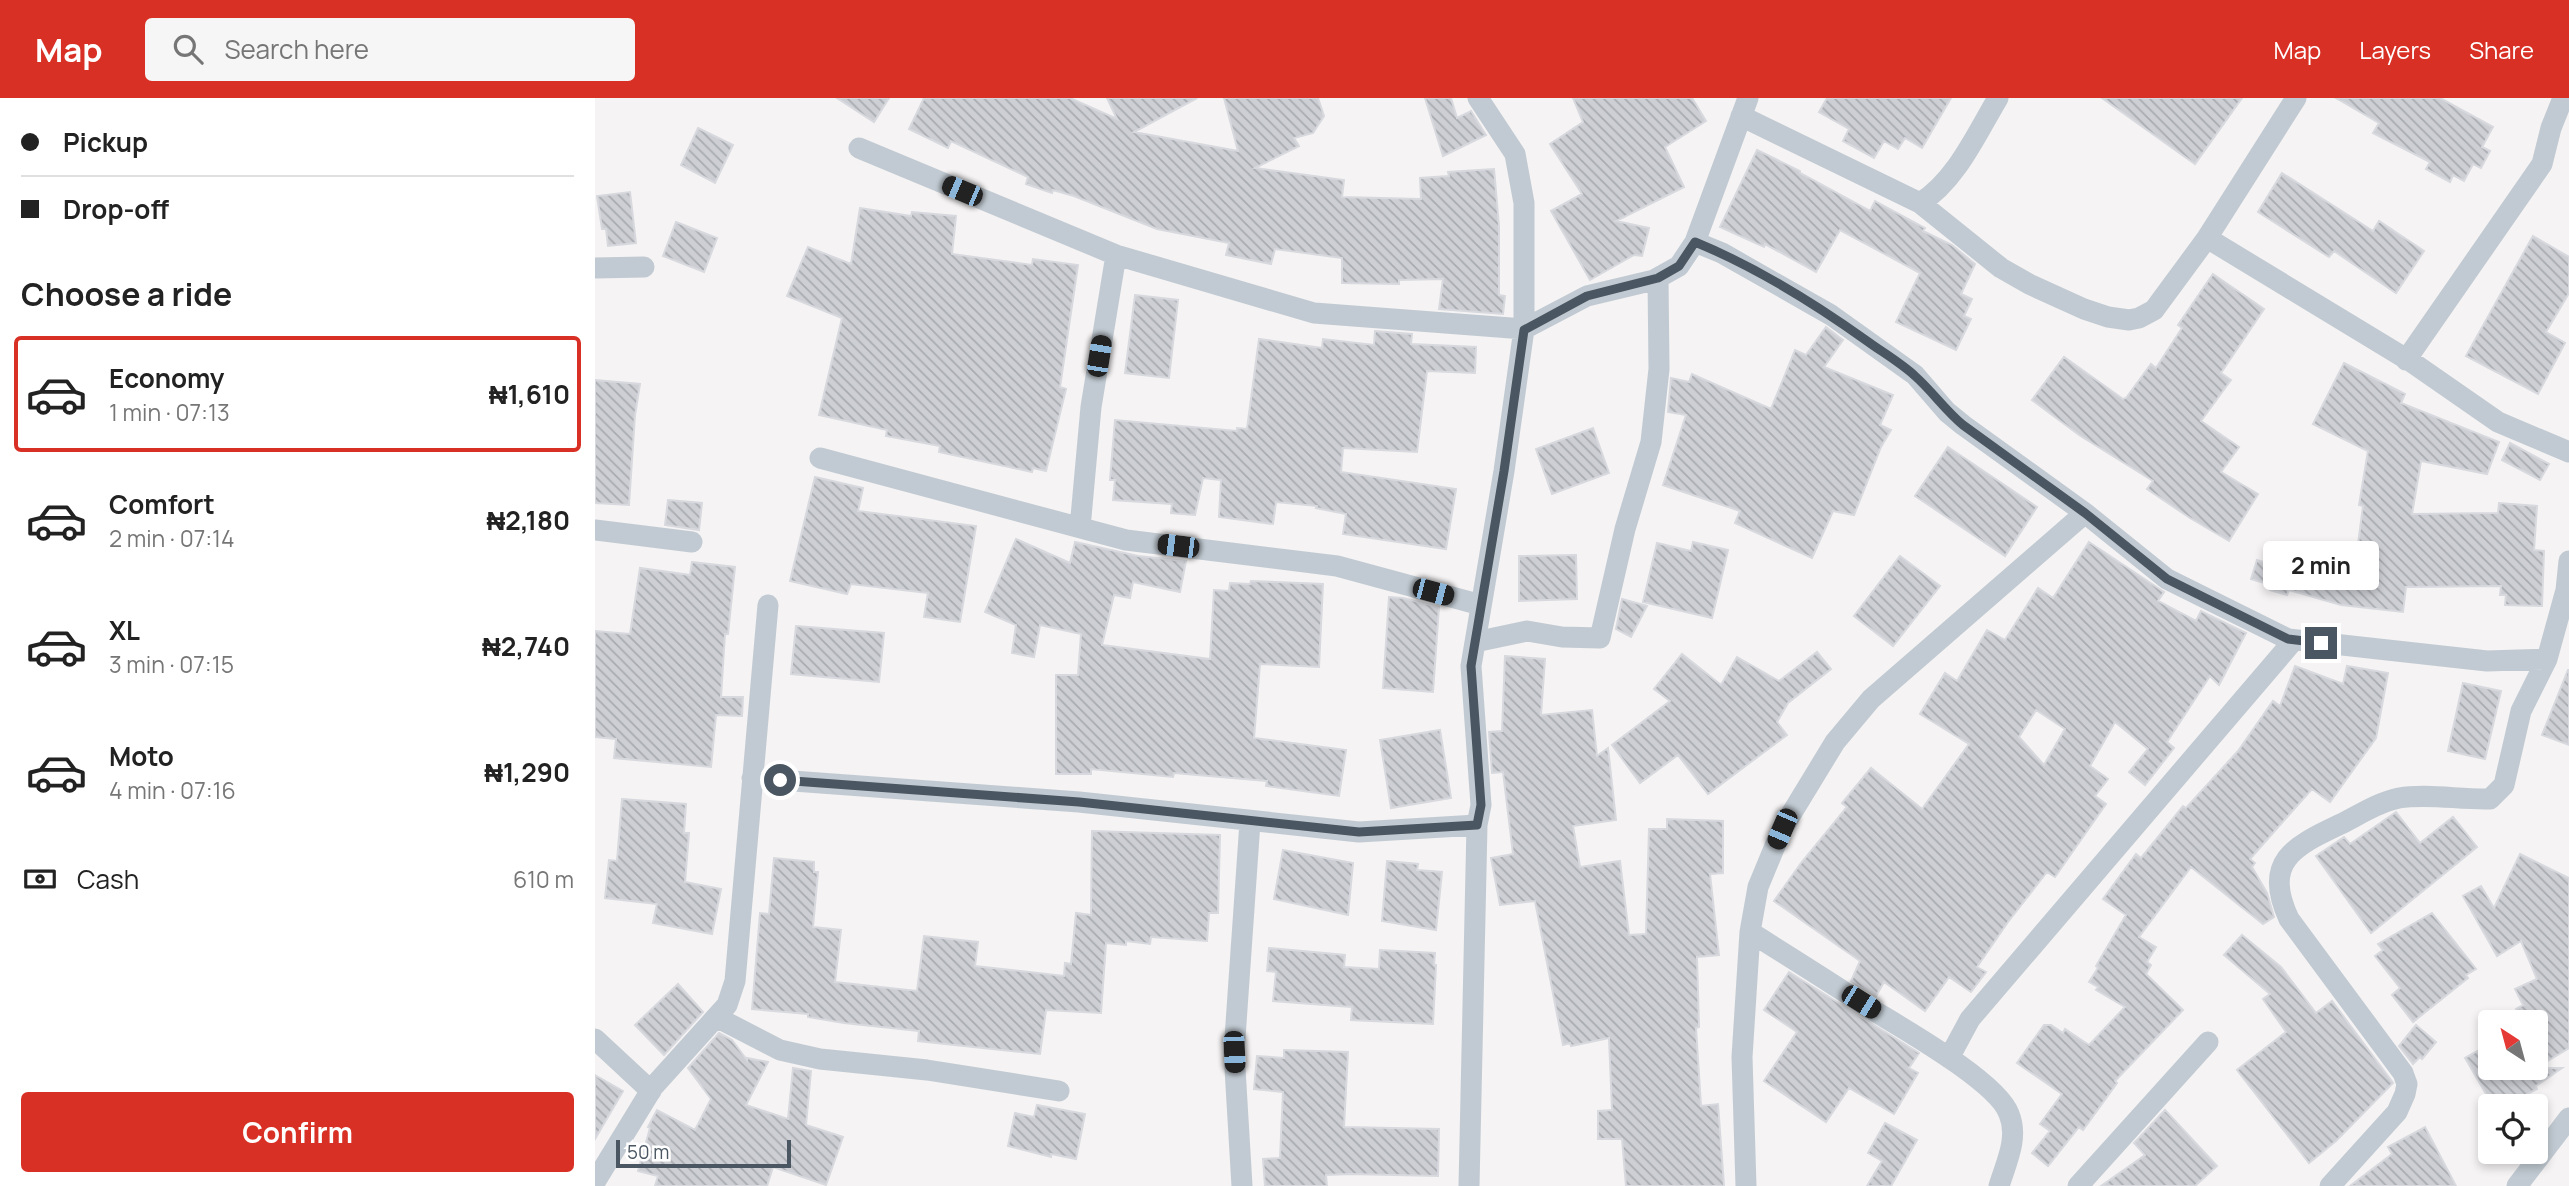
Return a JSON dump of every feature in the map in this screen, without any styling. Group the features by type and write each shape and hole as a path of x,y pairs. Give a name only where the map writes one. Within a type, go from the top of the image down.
{"street":[{"path":"1469,1186 1477,825 1481,805 1471,666 1524,330 1524,203 1515,154 1478,98"},
{"path":"1920,203 1933,195 1956,167 1998,98"},
{"path":"859,148 1116,255 1314,313 1524,330 1587,296 1658,278 1679,266 1695,242 1744,107 1920,203 2010,273 2084,309 2129,320 2154,310 2207,239 2296,98"},
{"path":"2406,360 2542,164 2551,128 2563,98"},
{"path":"2207,239 2406,360 2498,422 2569,452"},
{"path":"1695,242 1722,253 1831,315 1915,375 1947,412 1963,425 2085,513 2167,579 2288,639 2487,661 2547,659"},
{"path":"1080,528 1091,407 1116,255"},
{"path":"595,268 644,267"},
{"path":"1475,642 1527,631 1562,637 1600,638 1625,529 1651,442 1659,369 1658,278"},
{"path":"820,458 1126,540 1337,566 1481,605"},
{"path":"1746,1186 1742,1057 1750,932 1758,887 1782,829 1835,742 1871,699 2085,513"},
{"path":"595,530 692,542"},
{"path":"2330,1186 2397,1112 2407,1084 2403,1073 2289,919 2281,902 2278,886 2281,870 2293,850 2306,840 2387,801 2402,797 2483,799 2494,796 2504,785 2521,710 2547,659 2566,590 2569,561"},
{"path":"595,1182 650,1091 727,1005 735,981 768,605"},
{"path":"1949,1058 1970,1019 2294,640"},
{"path":"753,778 1079,802 1359,832 1477,825"},
{"path":"1242,1186 1234,1052 1250,822"},
{"path":"1750,932 1949,1058 1997,1095 2009,1112 2013,1141 1999,1186"},
{"path":"716,1017 780,1050 820,1059 927,1070 1059,1091"},
{"path":"595,1039 650,1091"},
{"path":"2078,1186 2208,1042"},
{"path":"2517,1186 2569,1118"}],"building":[{"path":"837,98 889,98 874,122"},
{"path":"924,98 1070,98 1117,119 1107,98 1197,98 1134,132 1238,151 1224,98 1318,98 1324,116 1313,133 1294,138 1299,146 1255,168 1344,180 1342,197 1421,199 1420,178 1449,176 1448,172 1494,169 1499,226 1499,295 1505,296 1503,314 1439,309 1443,279 1399,280 1399,284 1342,283 1342,258 1275,249 1271,264 1226,255 1229,243 1157,229 1074,196 1053,190 1052,193 1026,184 1028,177 951,141 948,148 909,129"},
{"path":"1425,98 1451,98 1457,118 1471,111 1486,135 1443,156"},
{"path":"1573,98 1692,98 1706,121 1665,147 1684,187 1616,221 1649,228 1642,256 1634,255 1590,280 1551,211 1582,194 1550,144 1583,122"},
{"path":"1827,98 1951,98 1922,148 1905,138 1898,149 1884,141 1874,158 1843,141 1849,129 1819,112"},
{"path":"2102,98 2242,98 2195,164"},
{"path":"2336,98 2440,98 2493,127 2482,147 2490,151 2481,168 2473,164 2464,181 2453,175 2450,182 2426,169 2430,162 2373,133 2379,123"},
{"path":"698,128 733,145 715,183 681,165"},
{"path":"1757,150 1870,211 1875,201 1925,228 1923,231 1952,245 1975,264 1961,294 1972,299 1964,316 1971,319 1956,350 1896,322 1920,273 1840,230 1816,272 1765,244 1764,247 1720,227"},
{"path":"2282,173 2373,231 2379,221 2424,251 2396,293 2334,251 2329,257 2258,212"},
{"path":"630,192 636,243 608,246 606,229 602,229 597,196"},
{"path":"860,208 911,216 912,212 956,216 952,254 1032,265 1033,259 1078,265 1060,387 1066,389 1046,471 1033,468 1032,472 939,452 940,446 886,436 887,430 819,415 842,318 787,296 808,247 851,264"},
{"path":"676,222 717,238 704,272 663,256"},
{"path":"2533,236 2569,257 2569,293 2546,332 2565,343 2538,394 2466,356"},
{"path":"2213,274 2264,309 2221,373 2231,380 2201,421 2239,447 2221,472 2258,494 2229,541 2147,489 2153,481 2079,435 2032,400 2064,357 2123,399 2126,398 2151,364 2156,368 2182,328 2178,325"},
{"path":"1135,295 1178,300 1169,378 1125,373"},
{"path":"1826,327 1843,340 1824,367 1893,395 1880,425 1891,430 1881,447 1854,515 1833,511 1812,558 1735,523 1740,511 1663,485 1686,415 1668,412 1671,378 1689,382 1692,374 1771,409 1795,350 1806,355"},
{"path":"1375,331 1412,334 1411,344 1476,347 1475,373 1427,371 1417,452 1343,448 1341,472 1456,489 1446,549 1343,534 1346,514 1316,508 1317,506 1276,502 1273,524 1219,517 1221,480 1203,478 1195,515 1171,513 1172,504 1113,500 1115,480 1110,480 1115,420 1237,431 1237,428 1247,429 1259,339 1322,348 1323,339 1374,345"},
{"path":"2344,363 2405,394 2401,403 2499,442 2487,474 2421,461 2412,514 2498,513 2499,503 2537,506 2534,550 2544,551 2542,606 2505,605 2506,595 2500,595 2501,586 2406,587 2403,612 2341,605 2289,590 2287,595 2270,590 2271,585 2251,579 2257,560 2347,586 2348,581 2353,582 2363,506 2359,505 2368,451 2313,424"},
{"path":"595,380 640,384 635,415 629,505 595,503"},
{"path":"1593,428 1609,473 1552,494 1536,449"},
{"path":"2510,443 2549,464 2540,480 2502,460"},
{"path":"1948,447 2037,507 2005,556 1915,496"},
{"path":"815,477 863,488 858,511 976,526 960,622 924,617 928,593 851,584 847,594 790,581"},
{"path":"668,500 702,503 699,530 665,525"},
{"path":"1016,539 1070,563 1075,542 1138,556 1186,561 1180,592 1133,582 1130,598 1114,595 1102,645 1210,659 1214,590 1229,591 1230,583 1250,584 1251,581 1323,584 1319,667 1260,664 1254,738 1346,750 1339,796 1266,786 1267,781 1174,773 1173,777 1091,769 1091,774 1056,774 1056,675 1078,675 1081,634 1040,625 1034,657 1012,653 1016,625 985,612"},
{"path":"1693,542 1728,550 1712,618 1643,602 1657,543 1691,551"},
{"path":"2089,542 2164,592 2158,601 2196,621 2201,611 2246,633 2219,685 2210,676 2167,742 2174,748 2145,785 2129,772 2148,749 2115,722 2090,766 2108,779 2095,796 2106,804 2055,877 2047,872 2008,922 1977,967 1986,972 1971,992 1949,977 1925,1011 1884,982 1876,996 1851,981 1860,961 1774,901 1847,807 1842,803 1871,768 1922,809 1969,744 1920,714 1945,673 1957,681 1987,630 2005,640 2038,588 2053,598","holes":["2036,710 2065,729 2044,765 2019,737"]},
{"path":"1576,555 1577,599 1519,601 1519,556"},
{"path":"1900,556 1940,586 1893,646 1854,616"},
{"path":"692,562 735,567 728,634 725,634 721,697 743,697 742,716 716,715 711,767 614,758 616,739 595,737 595,631 630,634 640,568 690,575"},
{"path":"1389,597 1439,607 1433,692 1383,688"},
{"path":"1622,599 1647,606 1631,637 1616,629"},
{"path":"796,626 884,633 879,682 791,674"},
{"path":"1817,652 1831,669 1788,703 1777,722 1787,735 1708,794 1678,755 1640,783 1612,745 1670,701 1654,689 1682,654 1721,685 1737,657 1779,681"},
{"path":"1505,656 1545,659 1541,715 1592,710 1597,756 1608,748 1616,820 1573,826 1580,867 1620,861 1629,935 1646,934 1649,829 1667,829 1667,819 1723,821 1723,873 1710,874 1719,955 1697,957 1699,1027 1696,1028 1701,1106 1718,1104 1724,1186 1626,1186 1622,1139 1598,1139 1598,1111 1612,1110 1609,1038 1571,1046 1570,1043 1563,1045 1535,901 1500,905 1491,858 1513,854 1503,772 1492,773 1489,732 1502,731"},
{"path":"2295,666 2343,684 2347,666 2388,673 2376,738 2330,802 2312,789 2250,859 2255,863 2252,867 2267,893 2274,917 2263,924 2191,867 2139,937 2156,947 2147,962 2151,965 2146,974 2183,1010 2115,1081 2117,1083 2083,1130 2079,1127 2048,1166 2032,1153 2050,1131 2040,1124 2062,1094 2017,1063 2044,1025 2051,1025 2063,1033 2065,1029 2089,1045 2125,1007 2096,990 2098,987 2089,982 2126,915 2103,899 2136,854 2141,858 2183,806 2186,808 2238,751 2273,701 2280,706"},
{"path":"2569,670 2569,745 2542,735"},
{"path":"2463,683 2501,691 2485,759 2448,751"},
{"path":"1440,730 1451,798 1391,808 1380,740"},
{"path":"622,799 686,804 684,833 689,833 685,882 721,889 712,934 653,923 657,904 605,898 609,860 617,861"},
{"path":"2396,812 2420,843 2453,817 2477,847 2371,933 2316,856 2344,837 2350,844"},
{"path":"1092,831 1220,835 1218,913 1209,913 1207,941 1151,937 1150,944 1126,941 1126,945 1106,943 1101,1013 1046,1010 1040,1054 918,1041 919,1031 844,1023 808,1017 808,1014 752,1009 760,913 769,914 774,858 814,862 814,872 818,872 813,927 841,930 835,982 917,991 924,936 978,942 975,966 1064,976 1065,963 1071,964 1076,913 1091,915"},
{"path":"1283,850 1353,863 1348,915 1274,899"},
{"path":"2520,854 2569,878 2569,1048 2548,1061 2548,1010 2516,1009 2523,1005 2515,989 2537,979 2521,941 2497,956 2463,896 2481,886 2494,908"},
{"path":"1387,861 1418,864 1417,870 1442,872 1436,930 1382,921"},
{"path":"2432,913 2476,969 2413,1022 2392,995 2400,988 2375,956 2383,950 2378,944"},
{"path":"2242,935 2281,967 2316,1013 2332,1001 2393,1083 2336,1141 2309,1163 2237,1070 2286,1032 2263,999 2270,994 2224,955"},
{"path":"1269,948 1345,955 1344,967 1379,969 1380,950 1435,953 1433,1024 1351,1020 1352,1007 1273,1001 1276,972 1267,971"},
{"path":"1789,972 1919,1053 1909,1068 1918,1073 1894,1114 1849,1088 1826,1122 1764,1081 1797,1032 1764,1010"},
{"path":"678,984 703,1012 664,1055 635,1025"},
{"path":"2416,1025 2436,1042 2422,1059 2420,1057 2413,1064 2399,1046"},
{"path":"719,1033 732,1040 747,1060 768,1062 746,1105 788,1119 793,1068 811,1071 806,1125 843,1137 826,1185 773,1167 767,1186 655,1186 658,1176 638,1171 650,1128 648,1127 657,1110 695,1130 711,1099 688,1068"},
{"path":"1284,1050 1348,1052 1344,1127 1439,1129 1438,1176 1326,1175 1327,1186 1265,1186 1263,1159 1280,1158 1283,1092 1254,1089 1257,1056 1284,1058"},
{"path":"2478,1051 2478,1080 2545,1080 2528,1094 2486,1094 2465,1058"},
{"path":"2548,1068 2562,1068 2548,1078"},
{"path":"595,1075 623,1091 595,1139"},
{"path":"1037,1105 1085,1114 1076,1159 1051,1154 1051,1157 1008,1146 1015,1113 1034,1117"},
{"path":"2165,1110 2217,1166 2195,1186 2101,1186 2145,1155 2134,1143"},
{"path":"1885,1123 1917,1140 1891,1186 1867,1186 1882,1161 1868,1153"},
{"path":"2425,1127 2456,1186 2350,1186 2392,1154 2388,1147"}],"route":[{"path":"780,780 1079,802 1359,832 1477,825 1481,805 1471,666 1504,471 1524,330 1587,296 1658,278 1679,266 1695,242 1722,253 1831,315 1915,375 1947,412 1963,425 2085,513 2167,579 2288,639 2321,643"}]}
